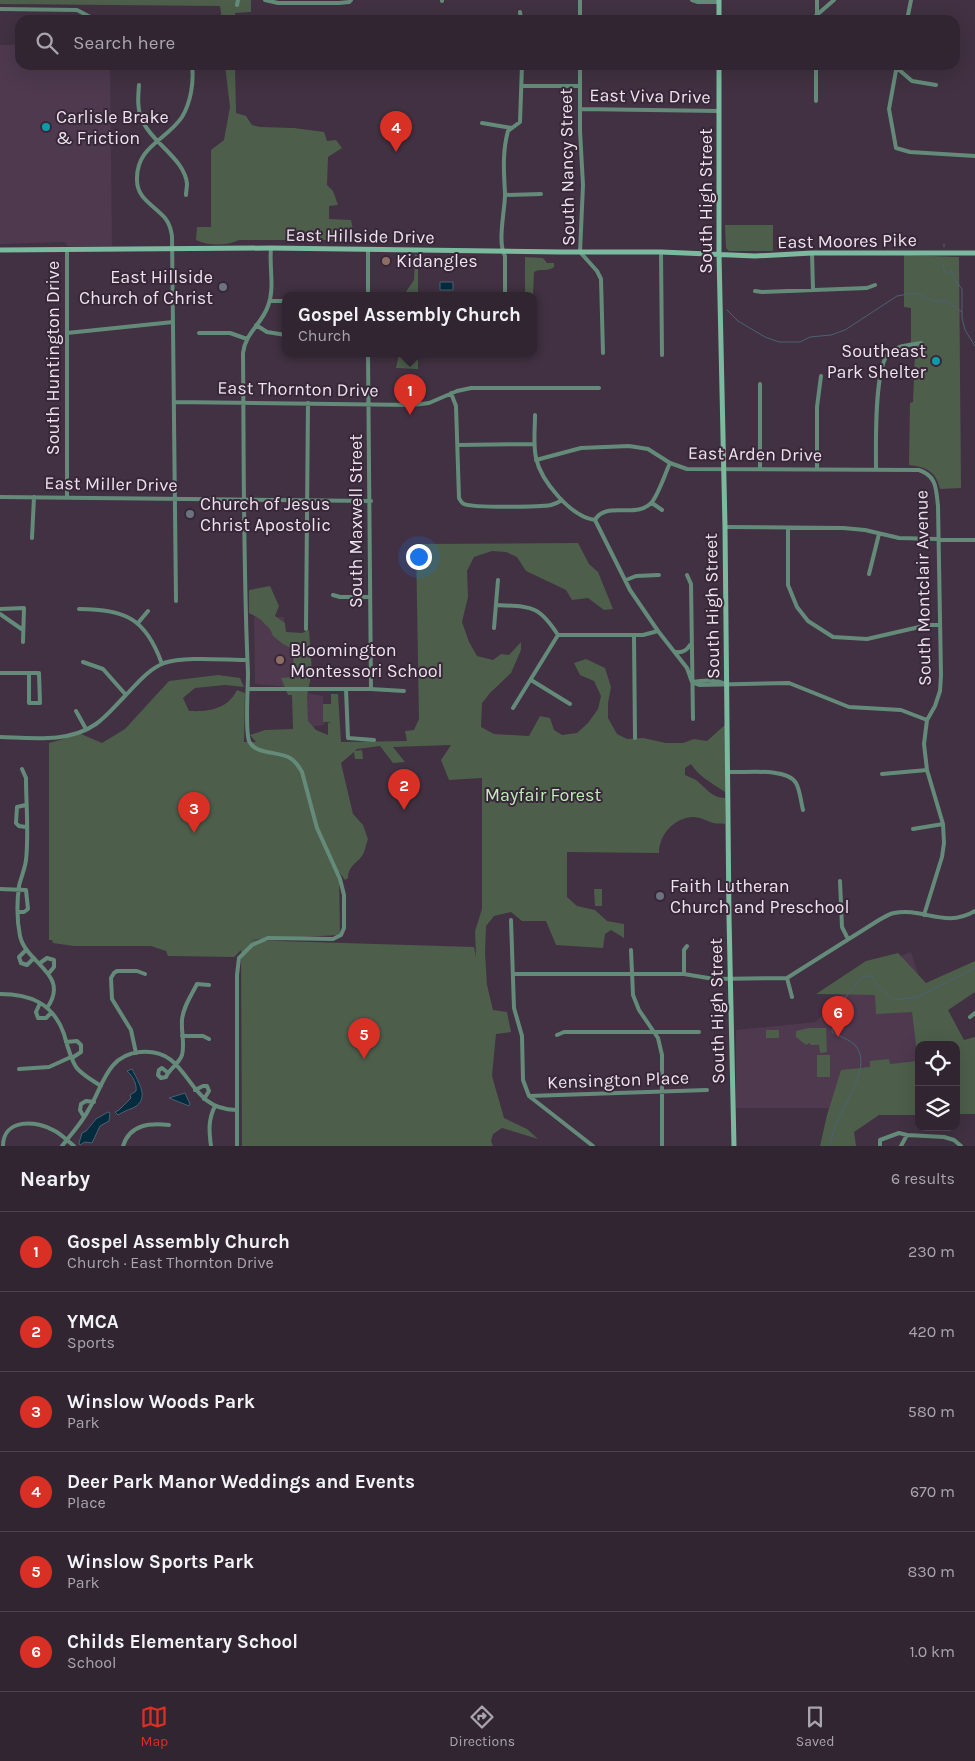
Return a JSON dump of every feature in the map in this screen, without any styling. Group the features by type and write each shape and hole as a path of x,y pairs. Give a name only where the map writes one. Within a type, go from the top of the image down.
{"street":[{"path":"265,0 278,3 339,3 351,0"},
{"path":"580,0 580,15"},
{"path":"692,0 698,2 719,1 719,15"},
{"path":"817,0 817,15"},
{"path":"820,15 834,0"},
{"path":"908,15 911,0"},
{"path":"0,9 77,10 86,15"},
{"path":"176,601 173,249 170,228 166,219 149,205 141,194 136,181 138,166 144,155 182,117 190,97 192,70"},
{"path":"505,292 504,256 502,252 505,195 504,150 508,132 519,125 520,122 522,70"},
{"name":"South Nancy Street","path":"580,70 583,185 580,252 597,271 601,279 603,353"},
{"name":"South High Street","path":"719,70 719,254 734,1146"},
{"path":"816,70 816,101"},
{"path":"896,70 889,109 896,148 910,152 975,156"},
{"path":"901,70 912,81 936,85"},
{"path":"139,85 139,108 142,120 148,131 175,159 183,171 187,183 186,195"},
{"path":"522,86 580,86"},
{"name":"East Viva Drive","path":"580,109 719,111"},
{"path":"482,123 512,128"},
{"path":"505,195 541,194"},
{"path":"237,1146 237,975 240,958 252,945 268,938 332,939 341,935 344,928 344,895 340,879 317,828 302,772 291,758 253,746 248,732 243,353 247,338 266,311 270,301 271,248"},
{"name":"East Hillside Drive","path":"0,250 271,248 719,254"},
{"name":"South Huntington Drive","path":"67,250 67,497"},
{"path":"368,250 368,292"},
{"path":"661,252 662,354"},
{"path":"812,253 813,289"},
{"name":"East Moores Pike","path":"719,254 755,256 812,253 975,253"},
{"path":"755,291 866,288 874,284"},
{"path":"270,301 282,301"},
{"path":"67,333 173,322"},
{"path":"256,325 267,332 282,334"},
{"path":"199,333 230,332 247,338"},
{"path":"876,468 880,376 884,362 888,354 897,347 921,343"},
{"name":"South Maxwell Street","path":"368,357 371,502 371,689"},
{"path":"817,468 818,407 821,376"},
{"path":"760,384 760,468"},
{"name":"East Thornton Drive","path":"174,402 412,405 429,403 451,393 471,388 599,388"},
{"path":"451,393 456,406 459,498 462,503 476,506 529,506 551,505 562,500"},
{"path":"306,629 308,403"},
{"path":"535,415 534,444 536,460 542,473 562,500 574,512 588,519 595,520"},
{"path":"458,445 534,444"},
{"name":"East Arden Drive","path":"536,460 582,448 629,446 648,449 670,464 687,469 876,468 921,470"},
{"path":"595,520 602,512 644,508 652,502 670,464"},
{"name":"South Montclair Avenue","path":"921,470 936,483 938,506 941,675 940,691 935,706 927,720 924,744 927,770 943,824 944,843 942,857 924,915"},
{"name":"East Miller Drive","path":"0,497 371,502"},
{"path":"32,538 34,497"},
{"path":"652,502 662,510"},
{"path":"595,520 630,590 642,610 687,668 692,682 699,685 789,684 849,707 901,710 927,720"},
{"path":"725,527 843,528 865,530 899,538 975,540"},
{"path":"788,528 788,585 797,607 808,621 832,637 867,639 939,624"},
{"path":"869,574 880,534"},
{"path":"626,580 636,576 659,575"},
{"path":"687,576 691,584 690,645 693,719"},
{"path":"494,628 498,580"},
{"path":"333,595 340,597 370,597"},
{"path":"496,605 537,610 546,616 558,634"},
{"path":"0,609 24,608 23,642"},
{"path":"79,609 110,610 126,616 138,624 151,639 162,664"},
{"path":"138,624 148,611"},
{"path":"0,614 23,630"},
{"path":"558,634 634,636 658,631"},
{"path":"513,708 558,634"},
{"path":"634,636 635,738"},
{"path":"675,652 681,653 687,650 690,645"},
{"path":"0,737 58,737 86,729 103,718 151,670 162,664 182,660 247,660"},
{"path":"83,662 103,669 126,695"},
{"path":"0,680 0,673 29,673 39,674 40,704 29,704 29,673"},
{"path":"531,680 570,704"},
{"path":"248,689 371,689 404,691"},
{"path":"346,689 348,738 374,740"},
{"path":"76,711 86,729"},
{"path":"22,769 26,778 26,860 19,889 21,937 26,950 48,973 53,984 53,999 47,1008"},
{"path":"882,774 927,770"},
{"path":"728,772 780,773 791,777 796,784 803,810"},
{"path":"26,805 17,807 16,823 19,826 26,827"},
{"path":"912,828 943,824"},
{"path":"840,881 842,927 848,939"},
{"path":"0,889 26,890 28,893 28,909 24,912 19,912"},
{"path":"513,974 684,974 731,980 787,978 892,913 904,912 935,918 956,918 975,911"},
{"path":"512,920 514,1008 522,1036 523,1080 529,1096 593,1146"},
{"path":"684,974 684,950 687,946"},
{"path":"26,950 19,957 20,963 27,965 34,958"},
{"path":"631,950 632,995 639,1010 658,1038 662,1055 662,1146"},
{"path":"40,963 47,958 54,960 54,967 48,973"},
{"path":"136,1053 131,1030 112,999 111,975 117,971 137,971 145,974"},
{"path":"787,978 792,997"},
{"path":"167,1072 182,1055 183,1014 187,1004 197,984 208,985"},
{"path":"0,994 22,995 47,1008 63,1032 71,1057 81,1072 101,1086"},
{"path":"40,1003 36,1012 38,1018 46,1018 51,1013"},
{"path":"970,1017 975,1013"},
{"path":"557,1035 564,1032 699,1032"},
{"path":"182,1036 203,1036 209,1039"},
{"path":"19,1069 49,1067 81,1052 81,1044 77,1040 66,1042"},
{"path":"62,1146 94,1102 106,1074 124,1056 136,1053 148,1052 160,1055 176,1064 204,1099 221,1109 236,1110"},
{"path":"195,1090 207,1086 209,1091 204,1099"},
{"name":"Kensington Place","path":"529,1096 707,1090"},
{"path":"84,1117 80,1110 81,1104 86,1101 94,1102"},
{"path":"211,1146 209,1123 210,1115 215,1106"},
{"path":"3,1146 3,1138 7,1131 11,1126 18,1124 48,1128 74,1146"},
{"path":"123,1146 127,1137 137,1128 146,1125 169,1125"},
{"path":"880,1146 880,1140 899,1133 944,1137 954,1140 961,1146"},
{"path":"901,1146 907,1135"}],"shaded area":[{"path":"0,45 15,45 15,70 110,70 112,246 67,246 65,242 0,244"},
{"name":"Bloomington Montessori School","path":"254,617 284,617 285,634 296,635 307,693 323,696 324,725 310,727 305,717 301,688 255,684"},
{"path":"911,952 923,990 919,1041 915,1041 915,1108 736,1108 736,1030 816,1022 865,970"}],"green space":[{"path":"0,0 251,0 251,12 221,15 220,6 0,4"},
{"path":"226,70 235,70 236,113 246,116 252,125 324,132 327,141 336,140 342,148 328,157 327,185 333,191 338,205 329,206 329,219 351,220 355,240 239,240 218,245 196,240 197,227 211,227 211,150 224,140 230,107"},
{"path":"725,225 773,225 773,251 729,251 726,248"},
{"path":"415,254 418,256 418,292 406,292 414,280"},
{"path":"904,255 959,257 961,488 940,489 933,474 920,467 909,465 910,403 913,402 915,351 911,350 911,308 904,307"},
{"path":"525,257 543,258 547,263 554,263 552,268 534,272 533,292 525,292"},
{"path":"398,357 418,357 418,369 396,368"},
{"name":"Mayfair Forest","path":"578,543 589,564 598,572 613,609 604,610 588,598 572,600 566,590 526,571 517,557 506,552 492,551 474,557 467,571 468,597 462,622 469,642 477,656 493,660 501,654 509,655 521,642 521,650 511,673 482,703 481,727 494,734 529,736 540,716 550,718 554,730 562,735 577,733 588,723 598,709 601,696 594,681 580,675 574,663 586,659 605,668 611,687 608,718 617,734 627,739 643,738 666,743 683,743 694,739 707,741 726,724 725,792 702,776 691,764 685,768 685,775 696,780 712,794 725,798 725,824 713,823 696,817 681,820 665,833 659,853 567,852 567,897 577,906 595,910 607,921 624,924 624,938 611,930 605,934 603,948 556,945 546,921 522,921 511,912 494,916 486,926 487,985 493,1010 507,1012 511,1032 496,1034 492,1076 504,1118 527,1129 538,1139 502,1128 493,1134 491,1141 493,1146 242,1146 241,950 234,957 168,956 166,951 151,946 74,946 53,943 52,940 49,940 49,743 81,734 102,743 125,729 169,681 218,675 240,678 244,687 225,685 195,688 183,698 189,711 217,708 228,701 237,690 245,693 244,742 256,742 250,735 265,730 293,729 292,695 288,695 281,678 294,677 293,649 273,636 270,629 260,619 249,613 249,590 270,586 279,606 275,616 285,623 286,632 302,633 309,630 312,671 307,696 308,721 316,730 328,735 328,723 331,722 323,722 323,704 331,704 331,694 338,694 341,742 407,741 405,731 414,730 419,719 416,544","holes":["451,745 441,760 449,780 482,778 482,909 475,931 476,957 474,947 250,940 340,935 339,872 345,880 348,878 351,868 363,854 368,839 363,825 353,814 341,763 354,752 355,759 363,759 362,750 355,751 357,749 380,746 393,763 405,762 393,747"]},
{"path":"594,889 602,889 602,906 595,906"},
{"path":"898,953 926,983 975,961 975,992 948,1010 964,1040 975,1037 975,1114 960,1114 960,1041 916,1041 912,1012 876,1014 875,995 816,994 866,961"},
{"path":"809,1028 826,1028 827,1052 820,1053 819,1045 811,1045 809,1043 806,1045 796,1037 796,1031"},
{"path":"766,1030 779,1030 779,1038 766,1038"},
{"path":"817,1055 830,1055 830,1077 817,1077"},
{"path":"889,1059 890,1064 915,1061 915,1115 879,1115 854,1132 856,1146 820,1146 827,1115 841,1070 870,1067 870,1061"}],"water":[{"path":"440,282 453,282 453,290 440,290"},
{"path":"132,1069 142,1090 141,1100 133,1108 118,1115 115,1112 136,1091 134,1080 127,1071"},
{"path":"185,1093 190,1104 189,1106 169,1098"},
{"path":"108,1112 110,1113 109,1121 100,1126 92,1143 85,1142 80,1145 82,1133 96,1119"}],"waterway":[{"path":"943,264 944,270 947,273 951,270 962,289 962,318 965,330 975,346"},
{"path":"727,310 738,321 765,337 779,342 800,342 810,337 831,335 845,330 897,296 908,294 917,293 933,301 947,301 962,312"},
{"path":"830,1146 837,1123 856,1083 861,1062 860,1053 855,1045 832,1032 835,1016 853,988 864,976 871,976 876,984 893,1000 918,997 975,968"}],"place":[{"name":"Carlisle Brake & Friction","path":"46,127"},
{"name":"Deer Park Manor Weddings and Events","path":"396,152"},
{"name":"Kidangles","path":"386,261"},
{"name":"East Hillside Church of Christ","path":"223,287"},
{"name":"Southeast Park Shelter","path":"936,361"},
{"name":"Gospel Assembly Church","path":"410,415"},
{"name":"Church of Jesus Christ Apostolic","path":"190,514"},
{"name":"Bloomington Montessori School","path":"280,660"},
{"name":"YMCA","path":"404,810"},
{"name":"Winslow Woods Park","path":"194,833"},
{"name":"Faith Lutheran Church and Preschool","path":"660,896"},
{"name":"Childs Elementary School","path":"838,1037"},
{"name":"Winslow Sports Park","path":"364,1059"}]}
